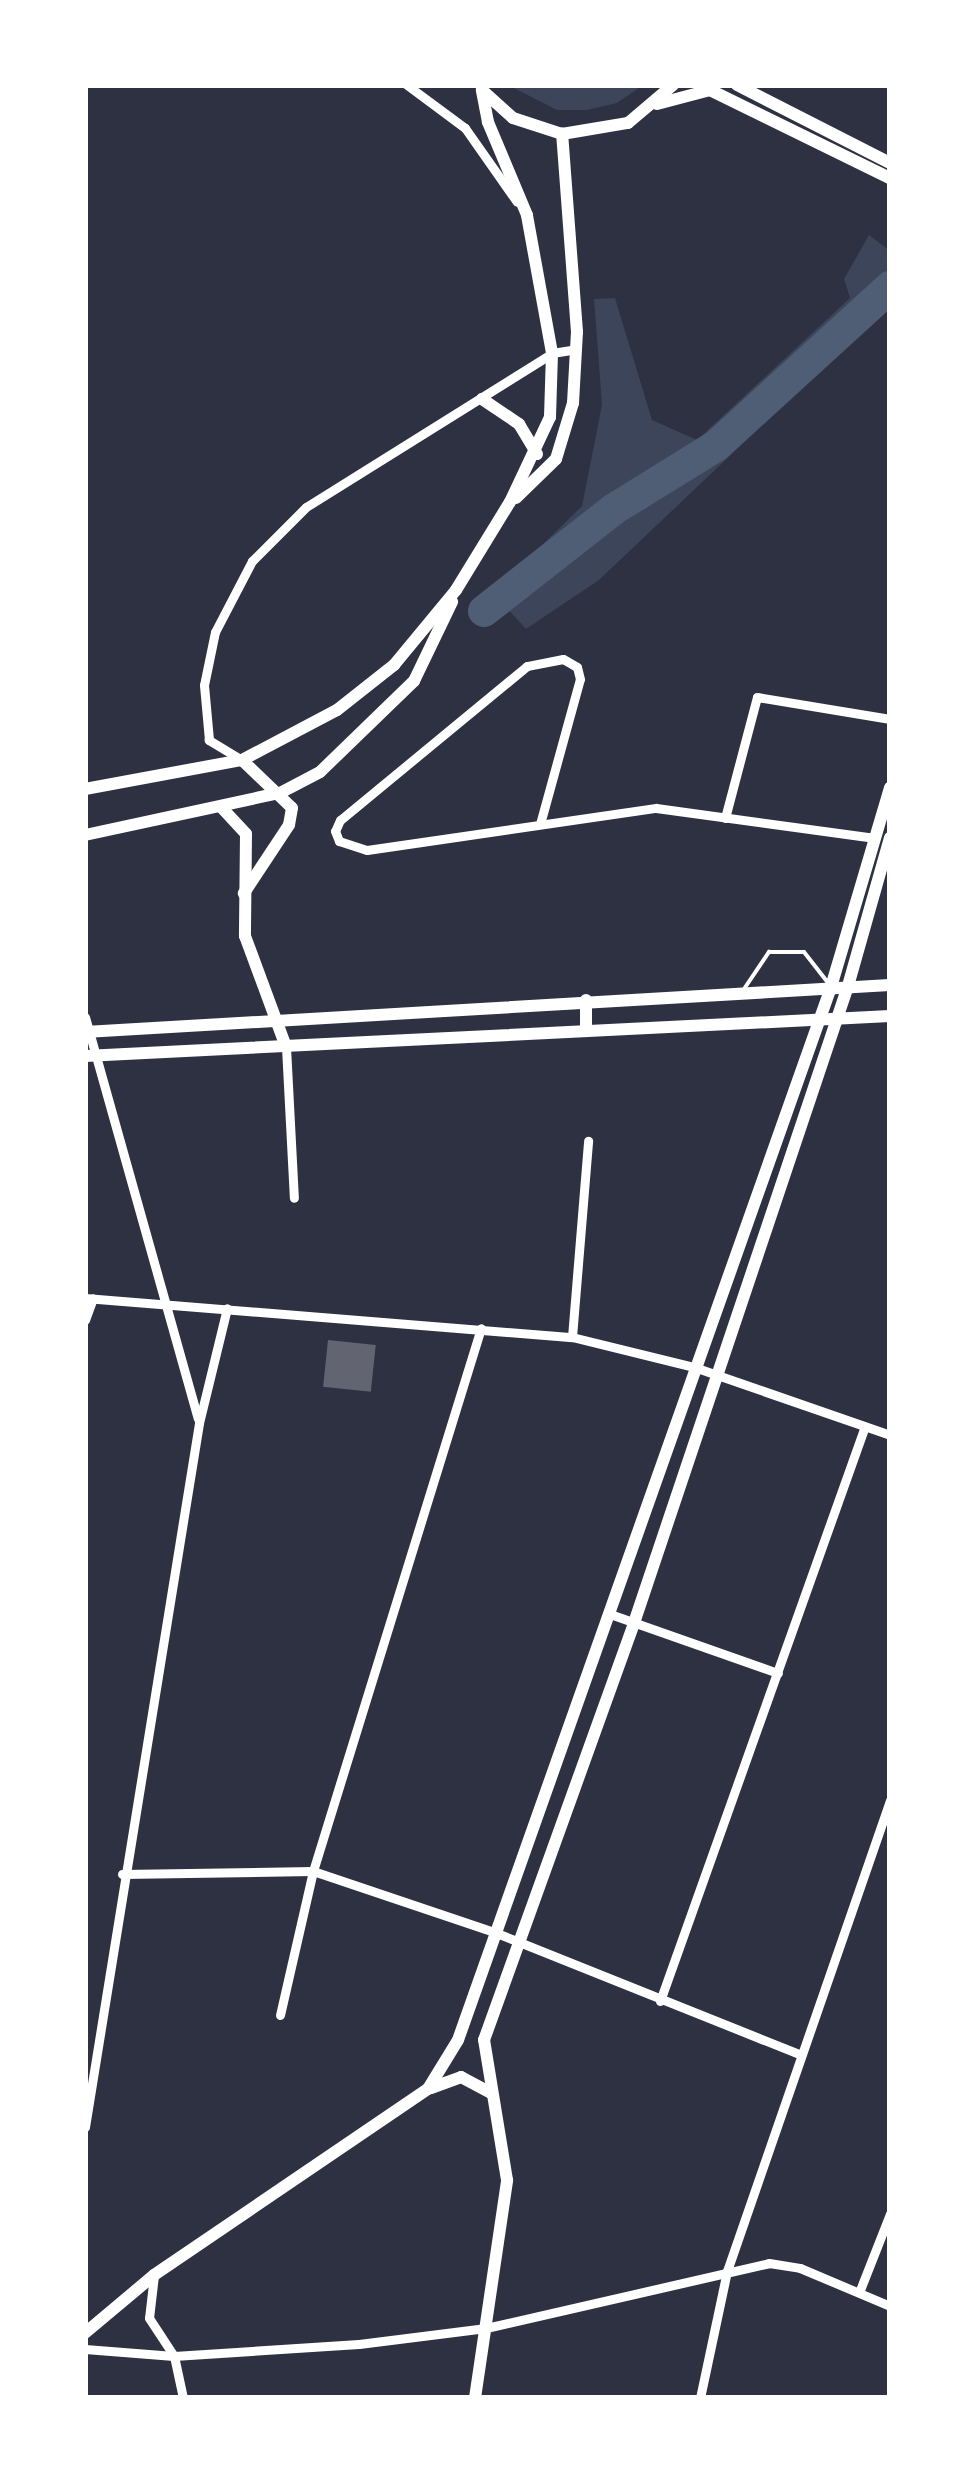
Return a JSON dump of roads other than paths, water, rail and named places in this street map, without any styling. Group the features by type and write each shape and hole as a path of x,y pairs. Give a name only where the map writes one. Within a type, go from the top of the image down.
{"main road":[{"path":"657,104 673,85"},
{"path":"737,85 890,164"},
{"path":"85,789 242,760 303,732 357,696 394,665 456,590 510,502 537,454 550,417 552,353 527,215 488,122 480,88"},
{"path":"480,88 513,118 562,134 628,122 657,104 710,90 890,178"},
{"path":"510,502 541,480 560,450 576,349 562,134"},
{"path":"482,399 509,413 537,454"},
{"path":"85,835 280,793 352,747 400,699 438,640 456,590"},
{"path":"242,760 292,808 289,825 244,893"},
{"path":"428,2089 458,2040 610,1614 831,987 890,788"},
{"path":"222,808 246,834 245,936 286,1047"},
{"path":"475,2398 507,2180 484,2040 516,1942 634,1623 848,986 890,838"},
{"path":"88,1032 890,984"},
{"path":"586,1000 586,1030"},
{"path":"91,1056 890,1016"},
{"path":"85,2333 154,2275 428,2089 461,2077 491,2093"}],"street":[{"path":"407,85 464,128 527,215"},
{"path":"242,760 209,740 204,685 215,632 252,561 306,507 552,353 576,349"},
{"path":"540,824 580,678 577,667 563,659 527,666 340,820 335,831 339,841 367,850 656,808 875,838"},
{"path":"724,818 758,697 890,719"},
{"path":"85,1017 91,1056 198,1422"},
{"path":"286,1047 294,1198"},
{"path":"572,1336 588,1142"},
{"path":"85,1320 89,1298 572,1336 694,1368 890,1434"},
{"path":"85,2124 122,1874 198,1422 227,1308"},
{"path":"280,2015 313,1870 482,1328"},
{"path":"660,2000 865,1426"},
{"path":"610,1614 778,1672"},
{"path":"700,2398 727,2270 890,1800"},
{"path":"122,1874 313,1870 494,1932 801,2055"},
{"path":"860,2290 890,2214"},
{"path":"85,2349 174,2356 486,2328 727,2270 782,2264 860,2290 890,2306"},
{"path":"154,2275 149,2318 174,2356 183,2398"}],"lane":[{"path":"744,990 768,952 804,952 831,987"}],"waterway":[{"path":"484,611 614,509 716,446 890,287"}]}
